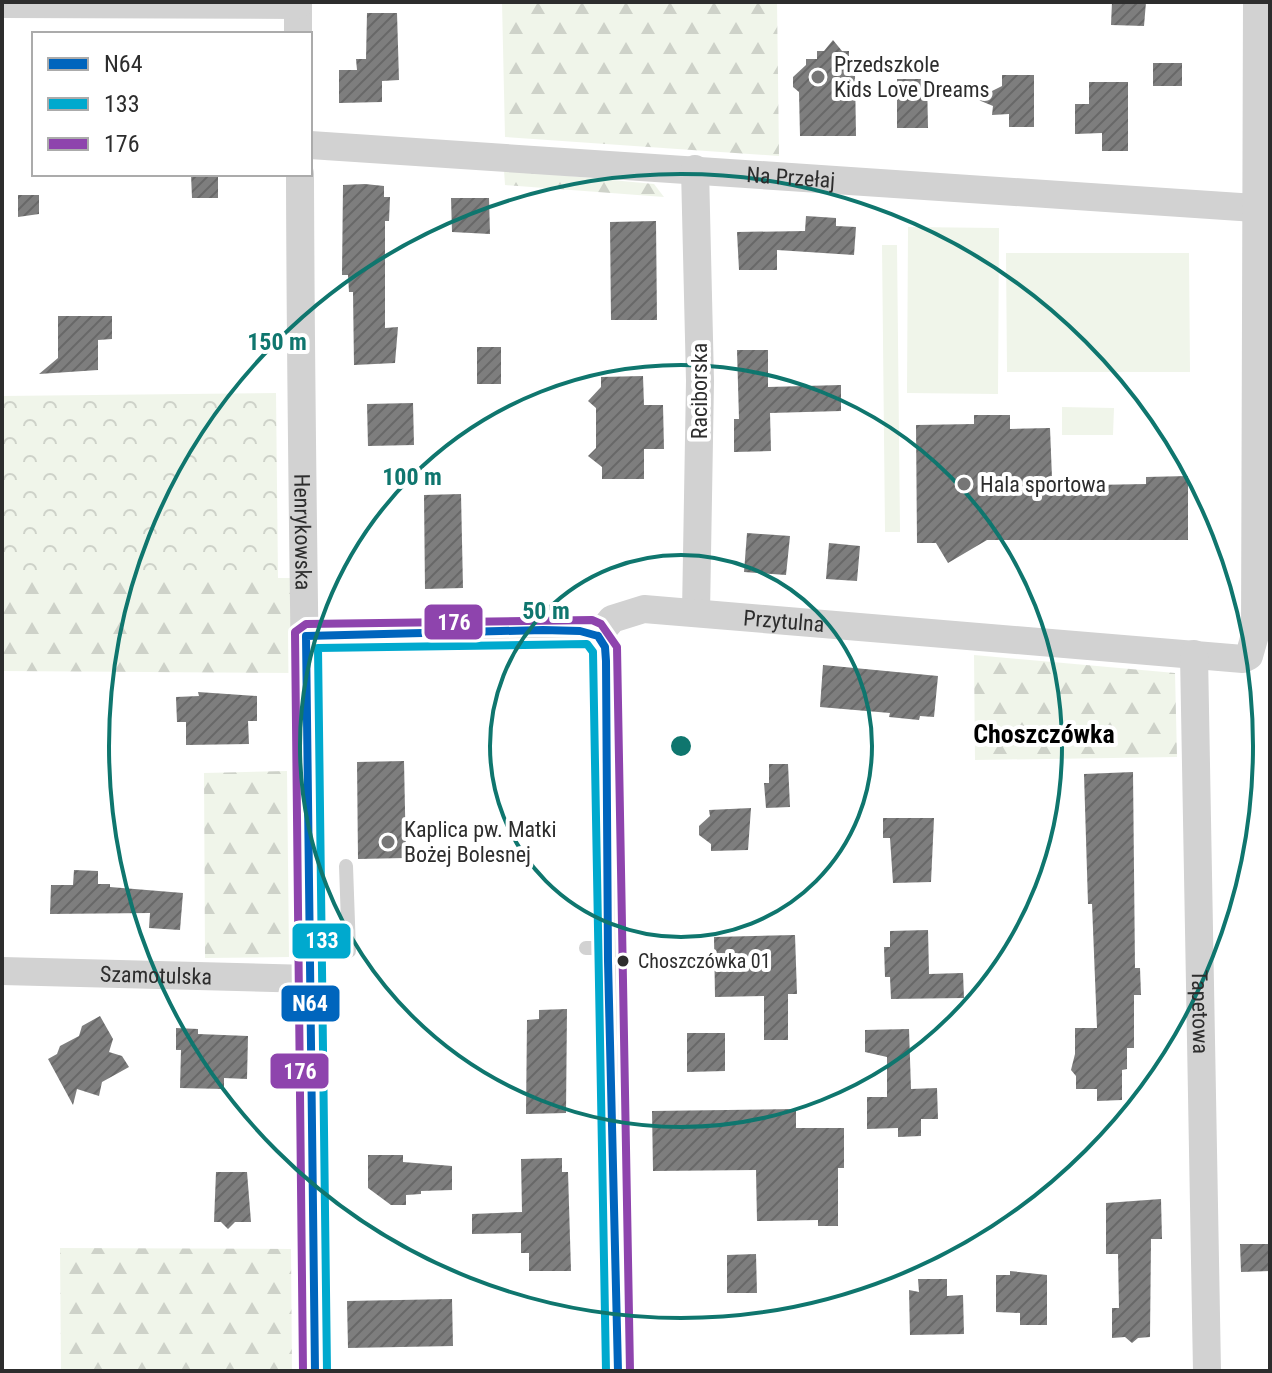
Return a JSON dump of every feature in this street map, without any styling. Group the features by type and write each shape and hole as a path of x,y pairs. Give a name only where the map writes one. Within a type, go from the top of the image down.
{"street":[{"path":"1257,2 1264,209"},
{"path":"2,4 298,3 298,32"},
{"name":"Na Przełaj","path":"312,145 1264,209"},
{"name":"Raciborska","path":"695,169 700,381 696,613"},
{"name":"Henrykowska","path":"300,176 301,548 306,636 315,1371"},
{"name":"Przytulna","path":"598,636 612,619 626,612 644,609 1243,659 1253,649 1255,635 1264,209"},
{"path":"306,636 580,631 598,636 605,647 597,948 618,1371"},
{"name":"Tapetowa","path":"1194,654 1207,1371"},
{"name":"Szamotulska","path":"2,971 311,979"}],"lane":[{"path":"346,866 349,951"}],"green space":[{"path":"502,2 777,2 779,156 505,137"},
{"path":"504,170 654,184 664,197 505,185"},
{"path":"908,227 999,228 998,394 907,393"},
{"path":"882,245 897,245 900,532 885,532"},
{"path":"1006,253 1189,253 1190,372 1007,372"},
{"path":"276,393 278,579 2,578 2,396"},
{"path":"1062,407 1114,408 1113,435 1062,435"},
{"path":"2,578 294,578 293,673 2,671"},
{"path":"974,655 1175,673 1177,757 975,760"},
{"path":"287,771 289,957 205,958 204,773"},
{"path":"60,1248 291,1249 292,1371 61,1371"}],"building":[{"path":"1112,2 1146,2 1144,26 1111,25"},
{"path":"367,13 397,13 399,80 382,81 382,102 339,103 339,70 357,70 356,59 366,59"},
{"path":"833,40 842,51 849,51 849,74 855,74 856,136 800,136 799,92 793,87 793,77 806,65 806,59 817,59 817,51 824,51"},
{"path":"1153,63 1182,63 1182,86 1153,86"},
{"path":"1002,75 1034,75 1034,127 1009,127 1009,114 992,115 993,106 976,99 1002,86"},
{"path":"897,79 927,79 928,128 897,128"},
{"path":"1089,82 1128,82 1128,151 1102,151 1102,133 1075,134 1075,104 1089,104"},
{"path":"191,176 218,176 218,198 192,198"},
{"path":"343,185 384,186 384,197 390,197 389,221 385,221 385,328 398,327 395,363 354,365 353,292 349,292 348,275 342,275"},
{"path":"18,195 39,195 39,214 18,217"},
{"path":"451,198 489,198 490,234 452,232"},
{"path":"806,216 836,218 836,226 856,227 854,255 777,250 777,270 739,270 737,232 805,231"},
{"path":"656,221 657,320 611,320 610,222"},
{"path":"58,316 112,316 112,339 98,340 98,370 39,374 58,358"},
{"path":"477,347 501,347 501,384 477,384"},
{"path":"737,350 768,350 768,387 841,385 841,411 770,413 771,451 734,452 734,419 739,419"},
{"path":"643,376 644,405 663,405 664,449 644,449 644,479 602,479 602,467 588,456 596,448 596,408 588,401 601,387 601,377"},
{"path":"413,403 414,445 368,446 367,404"},
{"path":"974,415 1010,415 1010,429 1050,428 1052,478 1094,477 1094,485 1146,484 1146,477 1188,476 1188,540 987,540 948,563 936,543 917,543 916,425 974,424"},
{"path":"461,494 463,588 425,589 424,495"},
{"path":"747,533 790,536 786,575 744,572"},
{"path":"829,543 860,546 857,581 826,579"},
{"path":"823,665 938,676 934,717 920,716 919,720 889,717 890,713 820,707"},
{"path":"198,692 257,696 257,721 248,721 249,744 186,745 186,722 177,722 176,697 199,696"},
{"path":"404,761 406,858 358,859 357,762"},
{"path":"769,764 788,764 790,807 766,808 764,783 769,783"},
{"path":"1133,772 1135,968 1140,968 1141,995 1134,995 1134,1048 1127,1048 1127,1069 1122,1070 1122,1100 1097,1101 1097,1089 1076,1089 1076,1076 1071,1070 1075,1054 1075,1028 1097,1028 1092,904 1088,904 1084,774"},
{"path":"751,808 748,850 711,851 711,844 699,835 699,826 710,816 709,810"},
{"path":"883,818 934,818 931,882 893,883 890,838 883,838"},
{"path":"74,870 98,871 98,884 110,884 110,887 183,893 180,930 149,928 150,913 50,914 51,885 73,885"},
{"path":"928,930 929,974 963,973 964,998 891,999 890,977 885,977 884,947 890,947 890,931"},
{"path":"795,935 797,994 788,994 788,1040 764,1040 764,996 715,997 714,937"},
{"path":"567,1009 566,1113 526,1114 527,1020 539,1019 539,1010"},
{"path":"100,1016 113,1039 109,1052 122,1056 129,1067 102,1082 99,1096 77,1089 73,1105 48,1059 57,1054 60,1046 79,1036 82,1026"},
{"path":"176,1028 198,1029 198,1034 248,1036 247,1079 224,1078 224,1089 180,1088 181,1050 176,1050"},
{"path":"909,1029 911,1089 937,1088 938,1119 921,1119 921,1136 898,1137 898,1128 867,1129 867,1097 887,1097 887,1057 865,1052 865,1030"},
{"path":"687,1033 725,1033 725,1071 687,1072"},
{"path":"796,1109 796,1128 844,1128 844,1168 838,1168 838,1226 818,1226 818,1220 757,1221 756,1170 653,1171 652,1111"},
{"path":"368,1155 403,1155 403,1162 452,1166 452,1190 421,1191 421,1194 406,1195 406,1205 391,1205 368,1188"},
{"path":"562,1158 562,1172 568,1172 571,1271 529,1271 529,1253 521,1253 521,1233 472,1234 472,1214 522,1212 521,1159"},
{"path":"216,1172 247,1172 251,1222 235,1222 228,1229 221,1222 214,1222"},
{"path":"1161,1199 1162,1239 1151,1239 1150,1337 1138,1338 1132,1343 1125,1337 1112,1338 1112,1308 1119,1308 1118,1254 1106,1254 1106,1203"},
{"path":"1240,1244 1270,1244 1270,1271 1241,1272"},
{"path":"756,1254 757,1293 727,1293 727,1255"},
{"path":"1010,1271 1047,1275 1047,1325 1020,1325 1020,1313 996,1312 996,1275 1010,1275"},
{"path":"918,1279 947,1279 947,1296 963,1295 964,1334 910,1335 909,1290 919,1292"},
{"path":"452,1299 453,1346 348,1348 347,1301"}],"transit line":[{"name":"176","path":"303,1371 295,632 306,624 592,620 601,624 617,647 630,1371"},
{"name":"N64","path":"306,636 543,630 580,631 598,636"},
{"name":"N64","path":"306,636 315,1371"},
{"name":"N64","path":"598,636 605,647 606,661 608,961 618,1371"},
{"name":"133","path":"327,1371 318,648 587,644 593,652 606,1371"}],"place":[{"name":"Przedszkole Kids Love Dreams","path":"818,77"},
{"name":"Hala sportowa","path":"964,484"},
{"name":"Kaplica pw. Matki Bożej Bolesnej","path":"388,842"},
{"name":"Choszczówka 01","path":"623,961"}],"district":[{"name":"Choszczówka","path":"1044,734"}]}
